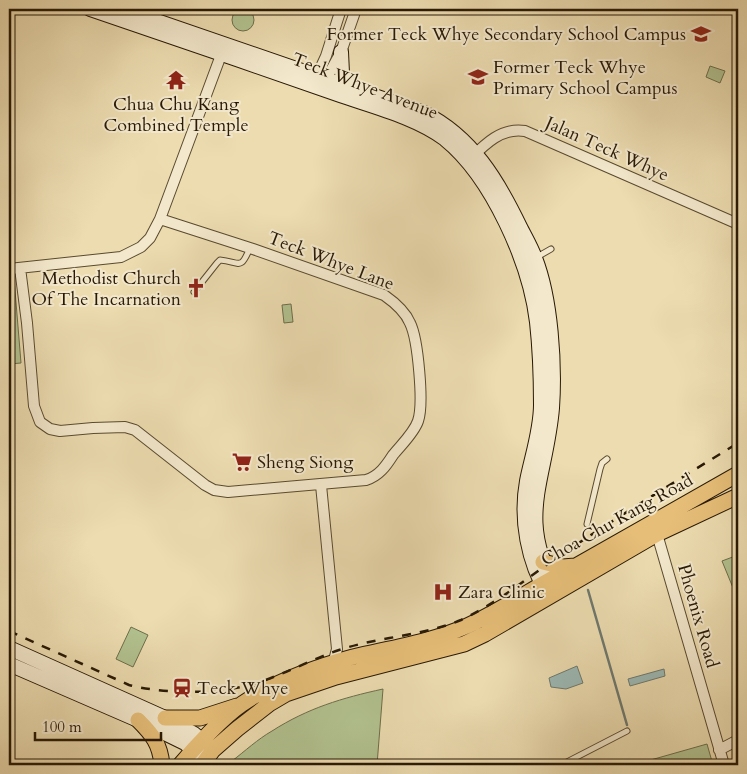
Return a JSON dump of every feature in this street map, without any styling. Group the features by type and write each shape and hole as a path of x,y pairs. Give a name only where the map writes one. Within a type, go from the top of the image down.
{"main road":[{"name":"Teck Whye Avenue","path":"90,9 223,49 319,82 420,124 472,157"},
{"name":"Teck Whye Avenue","path":"122,9 223,49"},
{"path":"342,52 342,73 352,89"},
{"name":"Teck Whye Avenue","path":"319,82 352,89 438,120 472,157 514,240 529,260 549,321 552,371 551,410 535,506 537,542 550,588"},
{"name":"Teck Whye Avenue","path":"529,260 526,274 537,321 541,404 527,484 524,513 538,578 550,588"},
{"name":"Choa Chu Kang Road","path":"203,753 269,704 286,694 336,677 464,644 485,634 550,588 576,566 738,474"},
{"name":"Choa Chu Kang Road","path":"203,753 241,704 295,676 467,626 550,588 738,496"},
{"path":"543,562 562,567 576,566"},
{"path":"9,648 165,718 194,734 203,753"},
{"path":"9,664 138,720 203,753"},
{"path":"165,718 200,718 241,704"},
{"path":"138,720 152,734 160,750 162,765"},
{"path":"180,765 203,753"}],"street":[{"path":"319,82 342,9"},
{"path":"319,82 342,52 356,9"},
{"path":"9,269 120,257 141,247 150,238 160,219 223,49"},
{"name":"Jalan Teck Whye","path":"472,157 490,141 506,131 515,129 524,131 738,224"},
{"name":"Teck Whye Lane","path":"20,268 34,406 40,422 50,429 60,431 125,427 135,430 214,490 235,492 321,485 366,480 380,473 417,424 422,407 412,329 405,314 384,295 160,219"},
{"path":"321,485 337,649 333,664"},
{"name":"Phoenix Road","path":"657,534 724,765"},
{"path":"337,649 352,658"},
{"path":"719,750 738,740"}],"lane":[{"path":"194,292 220,260 242,264 250,248"},
{"path":"529,260 551,249"},
{"path":"588,524 600,469 602,463 607,459"},
{"path":"561,765 627,731"}],"green space":[{"path":"243,9 253,16 254,20 247,30 243,31 233,24 232,20 239,10"},
{"path":"710,66 725,71 720,83 706,77"},
{"path":"9,266 13,266 21,363 9,364"},
{"path":"291,304 293,322 284,323 282,305"},
{"path":"738,555 738,600 722,561"},
{"path":"131,627 148,635 133,667 116,659"},
{"path":"383,689 377,765 229,765 262,738 299,716 339,700"},
{"path":"707,744 713,765 641,765 640,763"}],"water":[{"path":"577,666 583,683 566,689 551,687 549,678"},
{"path":"664,669 665,676 630,686 628,679"}],"waterway":[{"path":"588,590 627,725"}],"railway":[{"path":"9,631 129,685 141,688 200,692 253,684 351,646 431,630 461,620 489,605 589,536 738,443"}],"place":[{"name":"Former Teck Whye Secondary School Campus","path":"701,34"},
{"name":"Former Teck Whye Primary School Campus","path":"478,77"},
{"name":"Chua Chu Kang Combined Temple","path":"176,80"},
{"name":"Methodist Church Of The Incarnation","path":"196,288"},
{"name":"Sheng Siong","path":"242,462"},
{"name":"Zara Clinic","path":"443,592"},
{"name":"Teck Whye","path":"182,688"}]}
